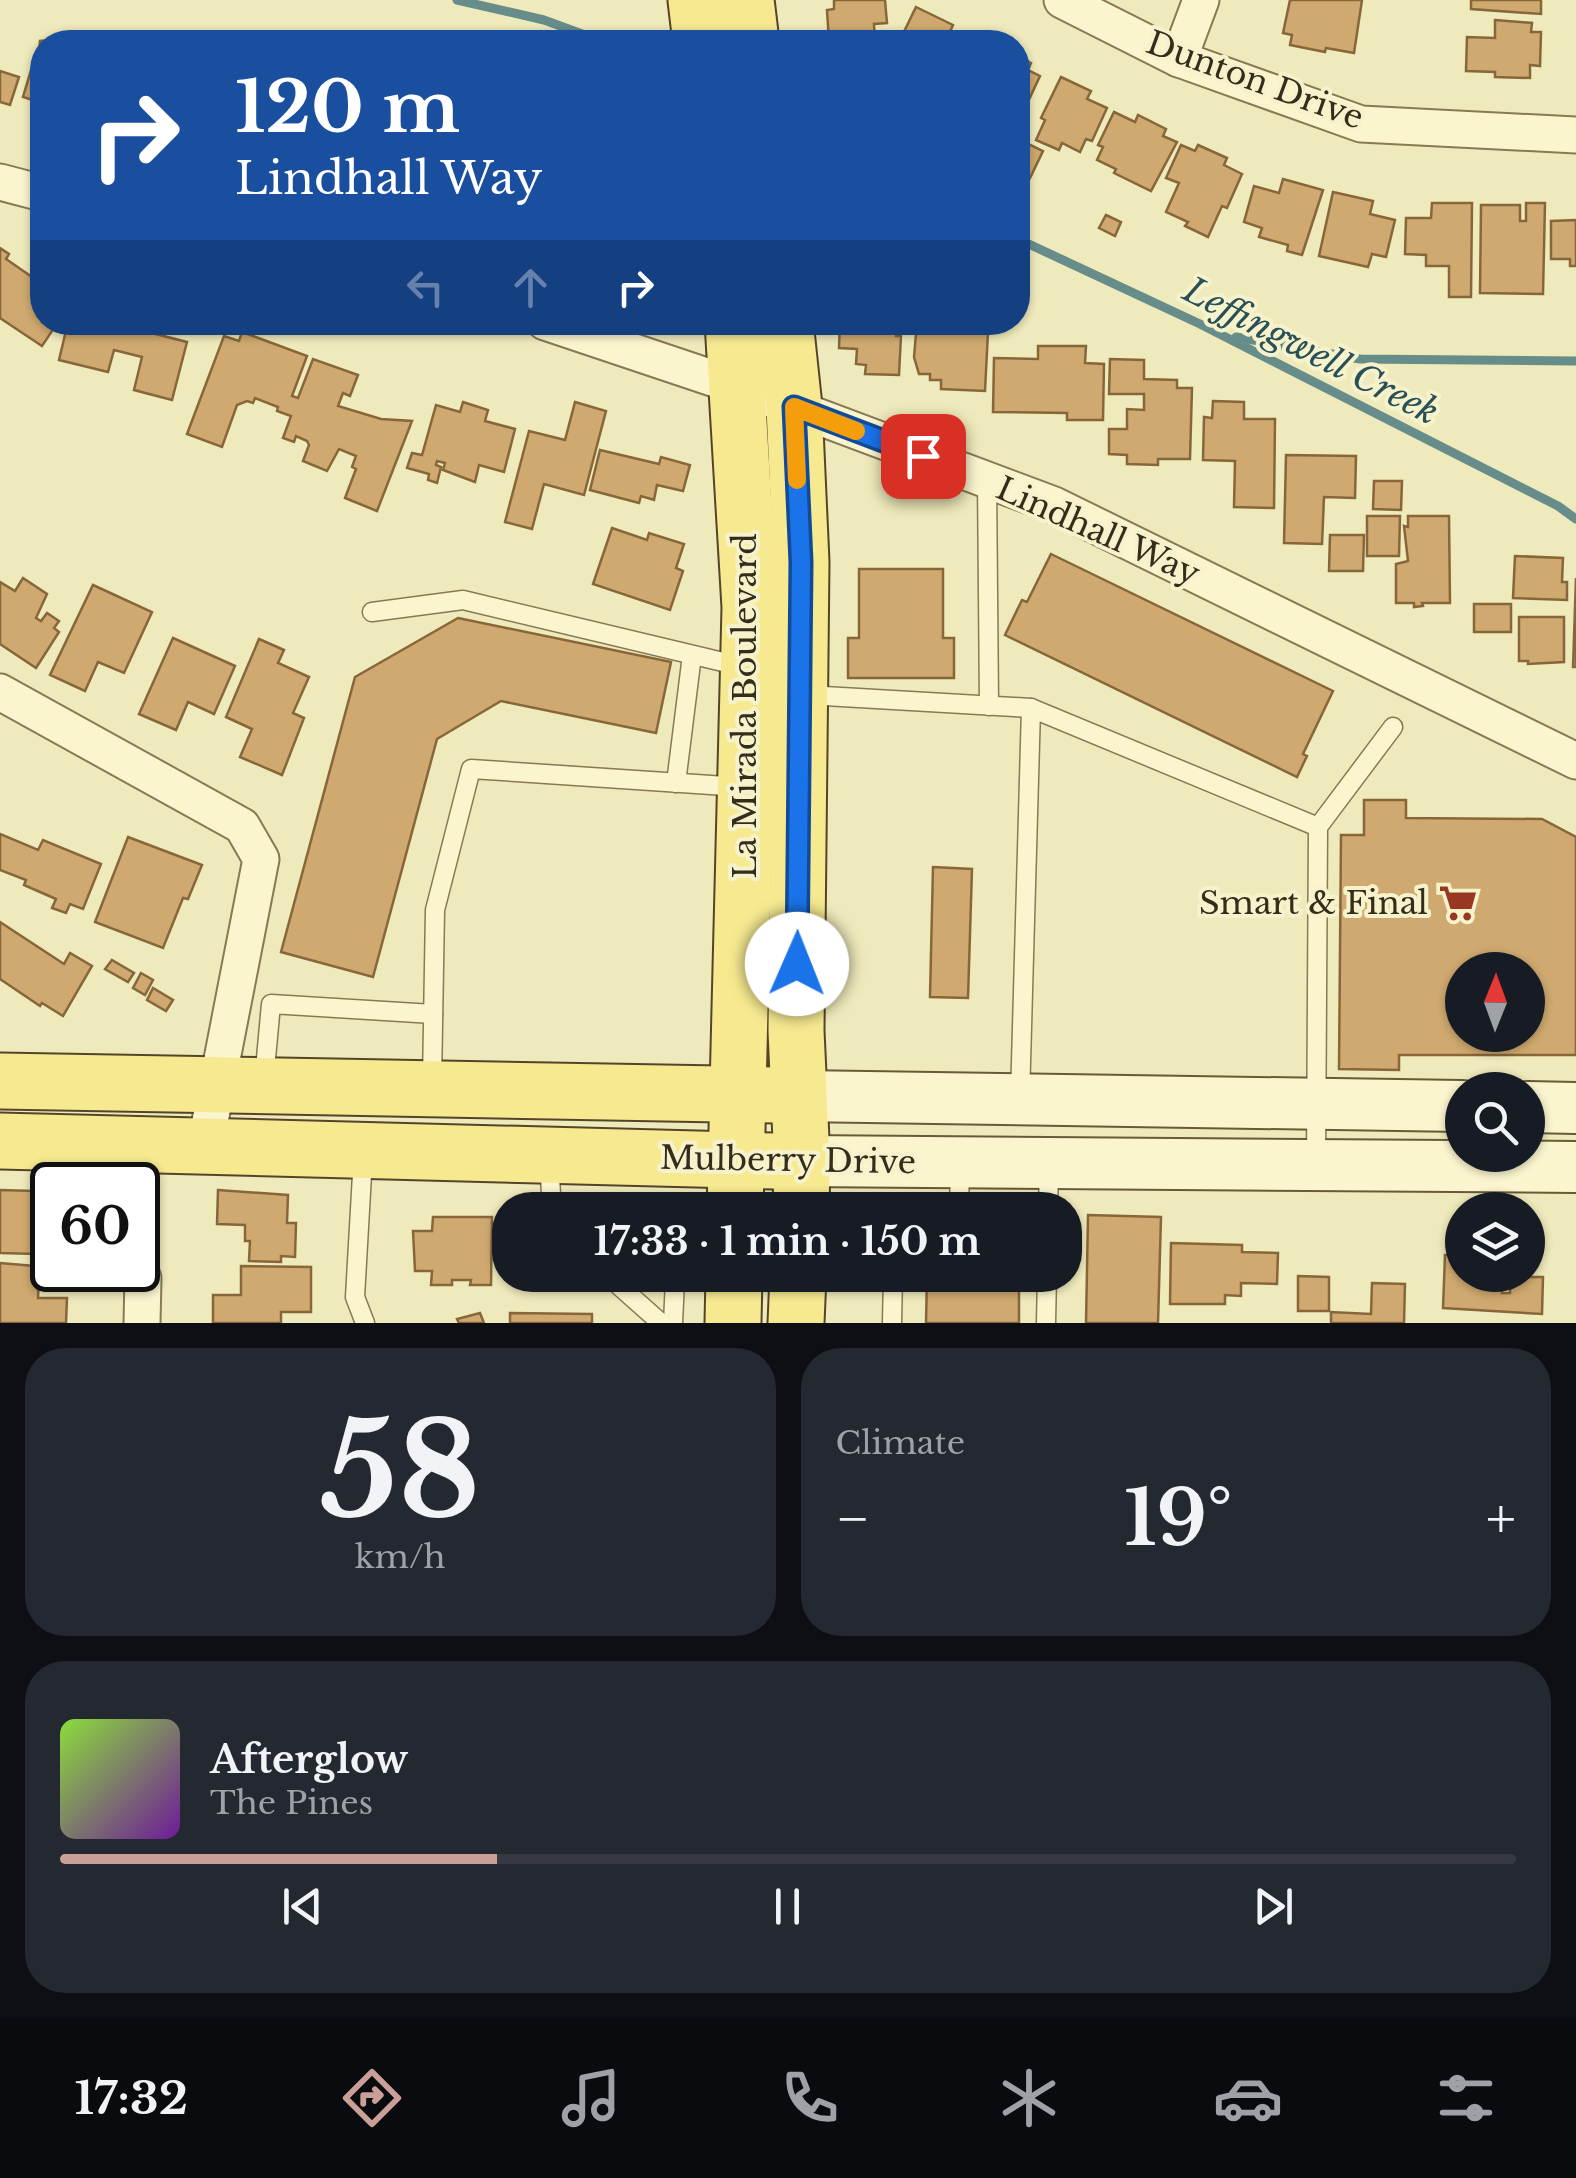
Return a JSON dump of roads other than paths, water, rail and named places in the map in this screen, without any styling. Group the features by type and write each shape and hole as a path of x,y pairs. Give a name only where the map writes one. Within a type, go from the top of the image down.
{"main road":[{"path":"696,0 700,30"},
{"path":"746,0 750,30"},
{"name":"La Mirada Boulevard","path":"734,335 750,607 736,1185"},
{"name":"La Mirada Boulevard","path":"786,335 801,562 796,1031 802,1186"},
{"name":"Mulberry Drive","path":"0,1081 800,1096"},
{"name":"Mulberry Drive","path":"0,1141 548,1156 736,1185 802,1186"},
{"path":"733,1323 734,1292"},
{"path":"796,1323 797,1292"}],"street":[{"name":"Dunton Drive","path":"1062,0 1179,58 1361,124 1576,135"},
{"path":"1179,58 1201,0"},
{"path":"0,182 30,190"},
{"name":"Lindhall Way","path":"584,335 739,387 1054,505 1576,761"},
{"path":"0,692 242,826 261,859 240,1086 205,1148"},
{"name":"Mulberry Drive","path":"800,1096 1445,1106"},
{"path":"1545,1108 1576,1108"},
{"name":"Mulberry Drive","path":"802,1186 1048,1186 1316,1164 1576,1167"},
{"path":"142,1323 143,1292"}],"lane":[{"path":"987,480 989,706"},
{"path":"372,612 463,600 750,668"},
{"path":"676,783 692,655"},
{"path":"801,694 1031,708 1318,827"},
{"path":"1020,1099 1031,708"},
{"path":"1316,1164 1318,827 1392,727"},
{"path":"432,1090 436,910 470,769 747,788"},
{"path":"240,1086 271,1004 433,1014"},
{"path":"364,1151 355,1297 365,1323"},
{"path":"548,1156 551,1192"},
{"path":"626,1292 661,1323"},
{"path":"673,1323 674,1292"},
{"path":"892,1323 893,1292"},
{"path":"1046,1323 1047,1292"}],"waterway":[{"name":"Leffingwell Creek","path":"457,0 571,30"},
{"name":"Leffingwell Creek","path":"1030,245 1200,324 1558,506 1576,519"},
{"path":"1236,337 1360,359 1576,361"}],"place":[{"name":"Smart & Final","path":"1458,903"}]}
